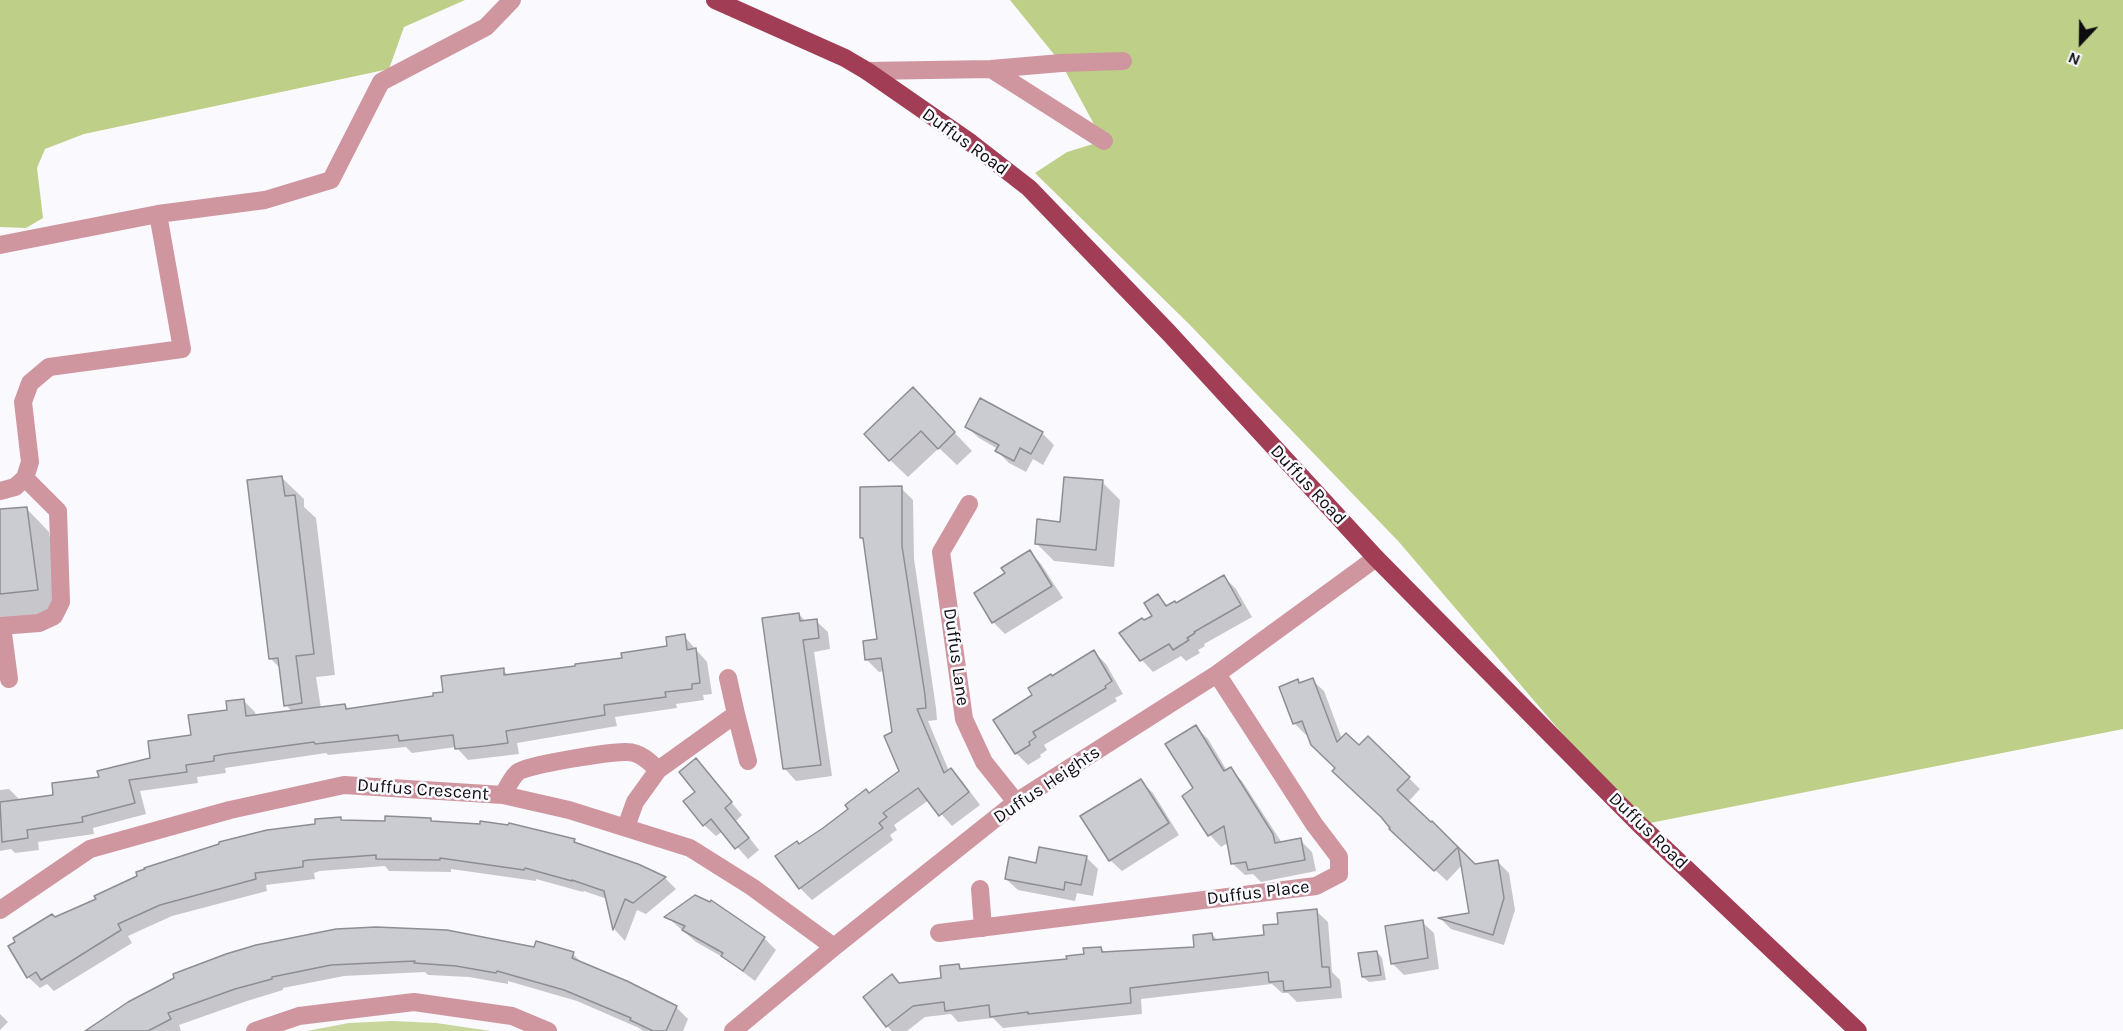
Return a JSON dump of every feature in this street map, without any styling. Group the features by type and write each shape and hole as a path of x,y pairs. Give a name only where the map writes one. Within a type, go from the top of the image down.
{"main road":[{"name":"Duffus Road","path":"715,0 844,58 867,71 970,143 1029,188 1169,333 1376,558 1640,825 1858,1031"}],"street":[{"path":"0,245 158,214 265,200 331,180 381,82 486,27 512,0"},
{"path":"867,71 991,69 1123,61"},
{"path":"991,69 1104,141"},
{"path":"0,491 15,487 26,478 30,462 23,402 30,383 49,367 182,349 158,214"},
{"path":"9,679 1,626 39,623 54,616 61,602 58,511 26,478"},
{"name":"Duffus Lane","path":"969,504 941,552 964,719 984,762 1016,802"},
{"name":"Duffus Heights","path":"740,1029 834,947 1016,802 1217,674 1376,558"},
{"name":"Duffus Place","path":"939,933 1316,886 1339,874 1339,857 1314,824 1217,674"},
{"path":"728,678 748,761"},
{"path":"626,827 634,802 658,770 736,714"},
{"path":"503,795 518,771 528,766 555,761 628,752 646,758 658,770"},
{"name":"Duffus Crescent","path":"0,910 90,849 230,810 344,785 503,795 568,810 690,848 752,888 834,947"},
{"path":"980,889 983,928"},
{"path":"255,1031 299,1016 414,1002 512,1016 548,1031"}],"green space":[{"path":"0,0 465,0 404,27 389,69 84,134 45,149 37,168 43,218 26,228 0,227"},
{"path":"1010,0 2123,0 2123,729 1640,825 1399,542 1189,324 1035,173 1067,152 1103,141 1061,63"},
{"path":"392,1021 436,1023 491,1031 307,1031 349,1023"}],"building":[{"path":"913,387 955,432 938,449 921,431 889,461 864,434"},
{"path":"980,398 1043,432 1031,454 1020,448 1014,461 995,451 999,445 965,427"},
{"path":"282,476 285,496 295,495 314,654 296,656 302,703 284,706 278,658 269,659 247,480"},
{"path":"1064,477 1103,480 1096,550 1035,544 1037,519 1060,522"},
{"path":"902,486 902,546 926,708 917,709 944,773 951,768 969,792 939,816 918,788 883,813 887,817 879,823 883,828 799,889 775,856 797,841 799,844 823,828 848,809 845,805 866,789 869,793 899,771 884,736 892,732 881,658 865,660 863,641 877,639 863,538 860,538 860,487"},
{"path":"27,507 38,590 0,594 0,509"},
{"path":"1030,550 1052,586 992,623 974,593 1005,573 1001,568"},
{"path":"1224,575 1241,605 1194,632 1187,638 1189,640 1173,650 1169,644 1140,661 1119,633 1142,618 1144,620 1152,616 1144,603 1158,594 1166,606 1175,601 1176,603"},
{"path":"799,613 800,621 817,619 819,638 803,640 821,765 783,769 762,618"},
{"path":"685,634 687,650 696,648 700,683 692,684 692,689 665,692 666,697 604,705 605,715 506,731 508,743 455,749 453,735 399,741 398,735 315,744 314,742 214,756 214,761 186,765 187,772 129,780 135,803 82,817 83,822 27,830 28,838 2,842 0,802 53,795 52,783 99,777 97,771 150,758 148,741 191,735 188,715 227,710 226,701 244,699 246,716 345,704 346,709 433,696 433,693 443,692 441,676 504,668 504,675 622,658 621,653 667,646 666,637"},
{"path":"1094,650 1112,681 1105,686 1106,688 1033,732 1036,737 1029,742 1030,745 1015,754 993,720 1032,695 1028,688"},
{"path":"1313,678 1337,742 1346,733 1359,745 1368,736 1410,777 1397,790 1458,847 1434,871 1332,771 1335,768 1311,745 1302,721 1293,724 1279,687 1298,679 1299,683"},
{"path":"1196,725 1224,771 1231,767 1273,834 1275,843 1301,838 1305,860 1248,870 1246,862 1231,864 1224,826 1208,836 1182,796 1193,788 1165,744"},
{"path":"696,758 732,802 725,808 749,838 735,849 711,819 703,826 683,801 695,792 679,772"},
{"path":"1141,779 1169,823 1109,861 1080,816"},
{"path":"385,816 431,818 431,821 480,824 480,821 508,825 509,823 575,839 574,842 638,864 666,877 633,903 625,899 613,930 604,891 525,868 524,870 440,858 440,860 376,859 376,855 308,860 303,861 303,867 255,873 256,879 160,905 118,924 121,930 41,980 36,972 27,978 8,946 15,942 13,938 52,914 55,917 96,899 94,896 137,876 136,872 144,868 219,844 219,842 267,830 315,824 315,819 341,817 341,820 385,821"},
{"path":"1039,847 1087,856 1081,885 1065,882 1064,890 1005,879 1009,857 1036,863"},
{"path":"1458,847 1475,864 1498,860 1504,898 1493,935 1438,918 1469,913"},
{"path":"695,895 710,902 711,900 765,937 743,971 721,956 723,953 682,930 685,926 664,917"},
{"path":"1317,909 1322,967 1329,967 1331,987 1284,991 1283,981 1269,982 1268,972 1130,988 1131,1003 1028,1014 1028,1012 990,1017 989,1005 945,1011 944,1002 913,1006 886,1027 863,997 892,974 899,983 941,978 940,966 959,964 960,969 1067,959 1066,956 1084,954 1083,948 1101,947 1102,952 1194,947 1193,935 1212,933 1213,940 1264,935 1263,925 1278,924 1277,913"},
{"path":"1423,920 1428,958 1391,964 1385,926"},
{"path":"376,927 447,930 534,947 536,941 574,952 572,958 627,981 677,1006 666,1031 653,1031 630,1020 631,1018 564,990 497,971 496,973 456,966 414,963 415,961 331,965 272,977 272,979 235,989 168,1013 171,1019 148,1031 85,1031 128,1002 174,978 173,974 226,954 256,945 336,929"},
{"path":"1377,951 1381,975 1362,977 1358,953"}]}
